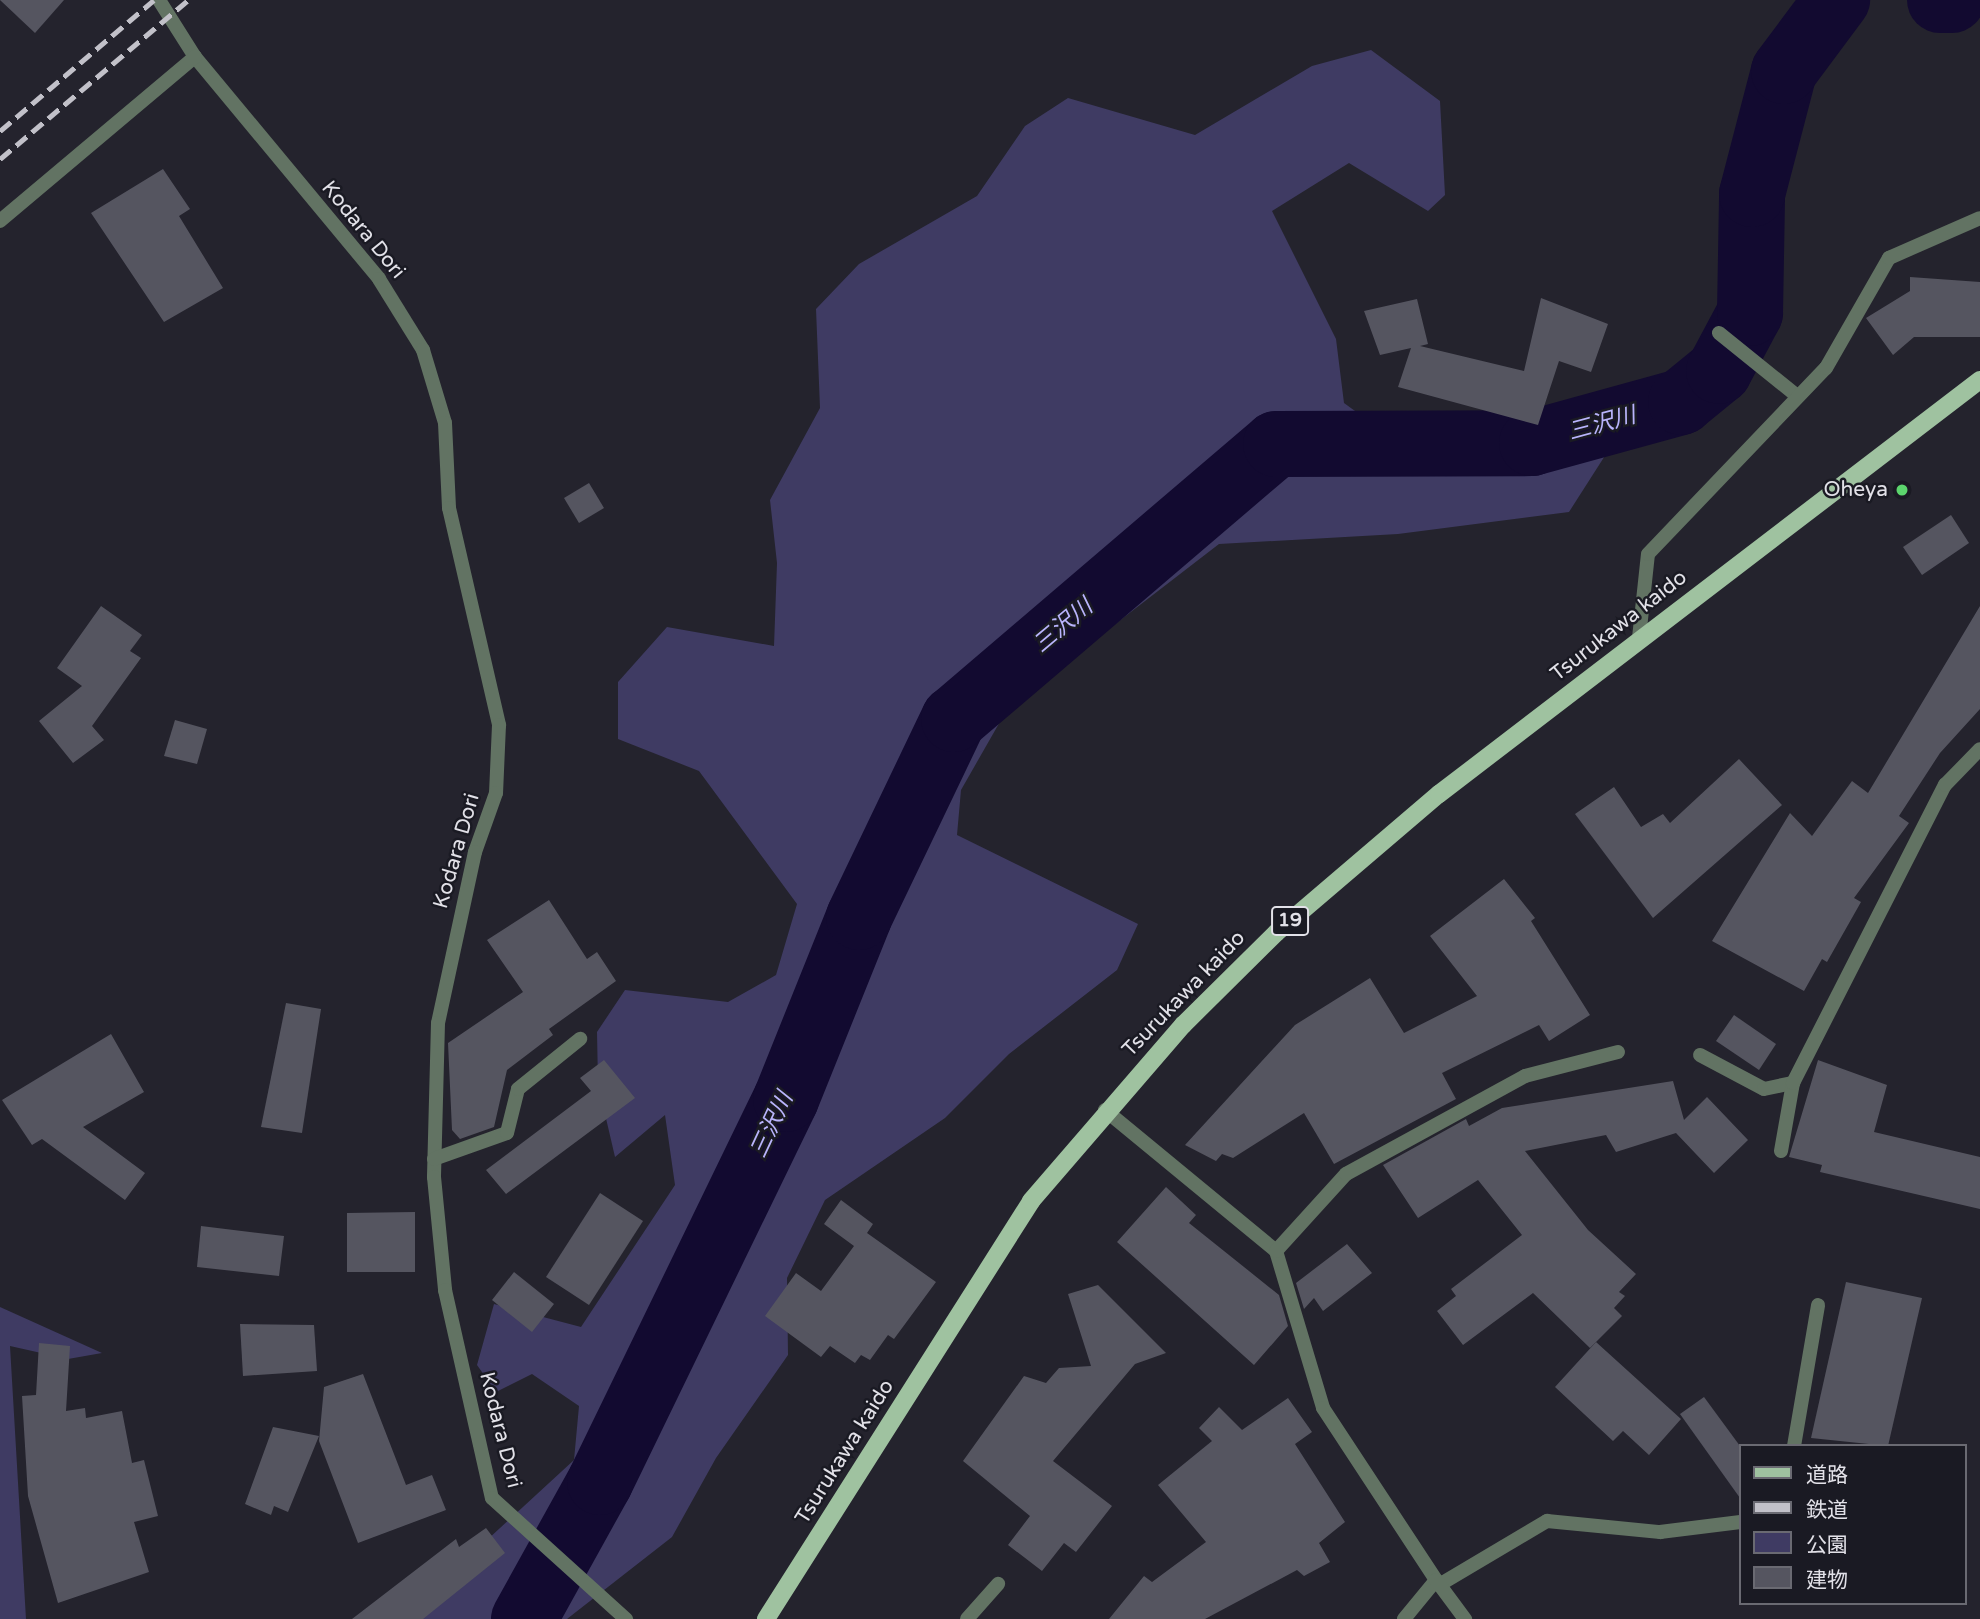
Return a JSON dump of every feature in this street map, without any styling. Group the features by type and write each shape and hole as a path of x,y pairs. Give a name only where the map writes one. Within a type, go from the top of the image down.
{"main road":[{"name":"Tsurukawa kaido","path":"766,1619 1031,1201 1105,1110 1276,933 1639,638 1980,380"}],"street":[{"name":"Kodara Dori","path":"159,0 195,57 379,279 423,350 445,423 449,508 499,725 496,793 475,852 438,1023 435,1159 445,1290 492,1498 546,1546 582,1573 626,1619"},
{"path":"0,221 195,57"},
{"path":"1639,638 1648,554 1826,368 1889,258 1980,218"},
{"path":"1719,333 1797,396"},
{"path":"1781,1151 1793,1083 1945,785 1980,749"},
{"path":"435,1159 507,1133 518,1089 580,1039"},
{"path":"1276,1251 1346,1174 1525,1076 1618,1052"},
{"path":"1700,1055 1764,1089 1793,1083"},
{"path":"1105,1110 1276,1251 1322,1408 1438,1583 1465,1619"},
{"path":"1794,1444 1818,1305"},
{"path":"1404,1619 1438,1583 1547,1521 1660,1532 1738,1522"},
{"path":"967,1619 998,1584"}],"green space":[{"path":"1371,50 1440,101 1445,195 1428,211 1349,163 1272,211 1336,339 1344,403 1431,466 1608,451 1569,512 1398,534 1219,544 1009,706 961,790 957,835 1138,924 1117,970 1009,1054 945,1118 825,1200 787,1278 788,1355 716,1458 672,1537 567,1619 401,1619 574,1460 579,1406 532,1374 496,1392 477,1365 494,1304 581,1327 675,1185 665,1115 615,1157 598,1084 597,1032 625,990 728,1002 776,975 797,904 699,771 618,739 618,682 667,627 774,646 777,563 770,500 820,408 816,309 859,264 977,196 1025,126 1068,98 1195,135 1312,66"},
{"path":"0,1307 102,1353 68,1359 10,1346 26,1619 0,1619"}],"building":[{"path":"0,0 64,0 35,33"},
{"path":"163,169 190,209 179,216 223,288 164,322 91,213"},
{"path":"1910,277 1980,282 1980,337 1914,337 1893,355 1866,318 1910,291"},
{"path":"1541,298 1608,324 1591,372 1559,361 1538,425 1398,387 1411,348 1380,355 1364,311 1417,299 1428,344 1420,346 1524,371"},
{"path":"589,483 604,508 579,523 564,498"},
{"path":"1951,515 1969,543 1922,575 1903,547"},
{"path":"101,606 142,635 130,651 141,658 92,726 104,740 73,763 39,721 82,686 57,668"},
{"path":"1980,606 1980,709 1940,753 1899,816 1909,823 1854,898 1861,902 1827,962 1822,959 1804,991 1712,941 1790,813 1812,836 1852,781 1868,793"},
{"path":"175,720 207,729 197,764 164,756"},
{"path":"1739,759 1782,805 1653,918 1575,814 1614,787 1641,827 1663,814 1670,823"},
{"path":"1504,879 1535,918 1531,921 1590,1015 1549,1041 1539,1025 1442,1073 1456,1099 1334,1164 1304,1113 1233,1158 1222,1154 1216,1161 1185,1145 1295,1025 1370,978 1404,1033 1477,996 1430,936"},
{"path":"549,900 587,959 597,952 616,981 549,1029 553,1035 507,1070 494,1127 460,1139 452,1130 448,1043 523,992 487,940"},
{"path":"286,1003 321,1009 302,1133 261,1127"},
{"path":"1734,1015 1776,1044 1759,1070 1716,1041"},
{"path":"111,1034 144,1092 83,1127 145,1173 125,1200 42,1139 32,1145 2,1100"},
{"path":"604,1060 635,1098 506,1194 486,1170 591,1091 580,1078"},
{"path":"1818,1060 1887,1085 1874,1132 1980,1157 1980,1209 1820,1172 1822,1165 1789,1157"},
{"path":"1673,1081 1684,1120 1707,1097 1748,1140 1714,1173 1676,1133 1616,1152 1606,1135 1525,1151 1588,1230 1636,1274 1619,1292 1625,1296 1614,1308 1622,1316 1590,1348 1533,1293 1463,1345 1437,1311 1456,1296 1451,1289 1522,1235 1478,1180 1418,1218 1383,1165 1466,1119 1469,1126 1502,1108"},
{"path":"1166,1187 1196,1215 1189,1223 1279,1295 1288,1326 1254,1365 1117,1242"},
{"path":"600,1193 643,1221 589,1305 546,1277"},
{"path":"841,1200 873,1224 867,1233 936,1282 894,1339 888,1335 870,1360 861,1355 855,1363 830,1346 821,1357 765,1316 796,1273 821,1291 854,1246 824,1224"},
{"path":"415,1212 415,1272 347,1272 347,1213"},
{"path":"201,1226 284,1236 279,1276 197,1267"},
{"path":"1347,1244 1372,1273 1323,1311 1314,1298 1304,1309 1296,1283"},
{"path":"514,1272 554,1304 532,1332 492,1300"},
{"path":"1846,1282 1922,1298 1888,1444 1811,1438"},
{"path":"1098,1285 1166,1353 1135,1364 1053,1461 1112,1506 1076,1552 1064,1543 1042,1571 1008,1545 1030,1516 963,1461 1024,1376 1046,1383 1059,1368 1091,1366 1068,1294"},
{"path":"240,1324 314,1325 317,1371 243,1376"},
{"path":"1596,1342 1681,1419 1649,1455 1623,1431 1613,1441 1555,1387"},
{"path":"39,1343 70,1346 66,1411 85,1408 86,1418 122,1411 132,1463 144,1460 158,1516 134,1522 149,1572 58,1603 28,1496 22,1396 36,1395"},
{"path":"363,1374 406,1485 432,1475 446,1510 358,1543 319,1441 324,1387"},
{"path":"1704,1397 1739,1444 1738,1495 1680,1414"},
{"path":"1288,1398 1312,1432 1295,1444 1345,1522 1319,1543 1330,1562 1304,1576 1297,1570 1205,1619 1109,1619 1144,1576 1152,1582 1206,1542 1158,1485 1212,1441 1199,1428 1219,1407 1242,1430"},
{"path":"273,1427 319,1436 288,1512 274,1506 271,1515 245,1504"},
{"path":"486,1528 505,1553 423,1619 352,1619 456,1539 459,1547"}],"waterway":[{"name":"三沢川","path":"524,1619 600,1482 786,1099 859,917 954,719 1276,444 1532,443 1681,402 1719,371 1750,313 1752,194 1784,71 1837,0"},
{"name":"三沢川","path":"1940,0 1952,0"}],"railway":[{"path":"0,131 154,0"},
{"path":"0,159 188,0"}],"place":[{"name":"Oheya","path":"1902,490"}]}
